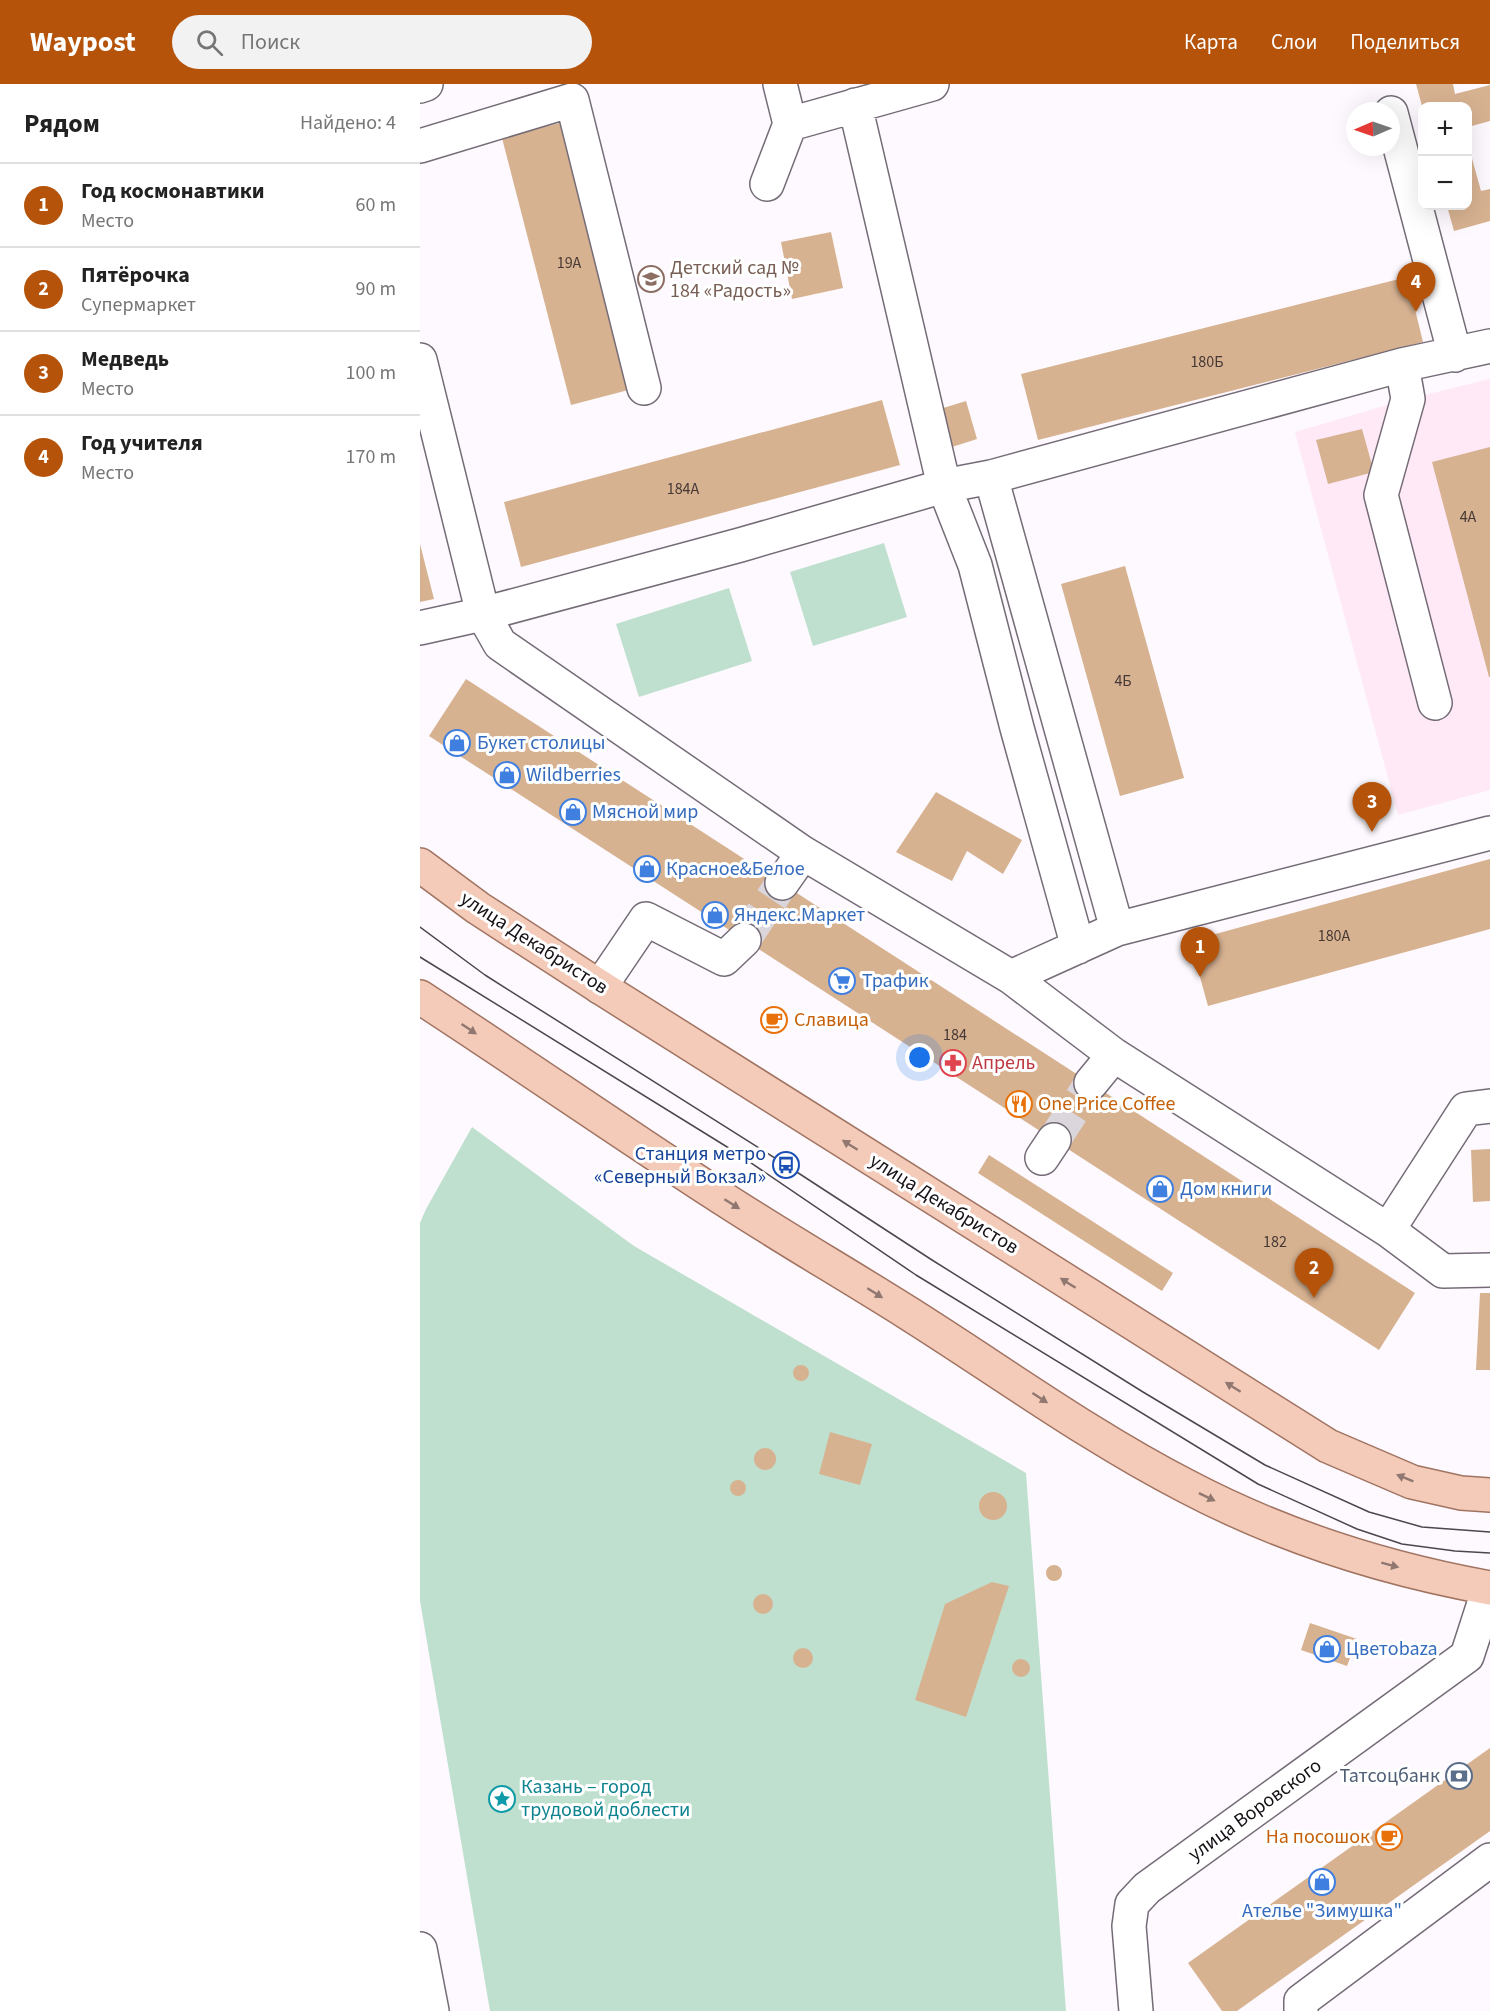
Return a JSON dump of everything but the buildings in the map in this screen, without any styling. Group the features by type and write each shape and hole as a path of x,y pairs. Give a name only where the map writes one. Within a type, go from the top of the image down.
{"main road":[{"name":"улица Декабристов","path":"420,865 478,908 600,987 1328,1446 1412,1482 1461,1493 1490,1495"},
{"path":"420,996 714,1193 907,1312 1100,1436 1185,1486 1250,1517 1338,1551 1489,1588"}],"street":[{"path":"420,86 426,84"},
{"path":"767,184 790,124 780,84"},
{"path":"790,124 932,84"},
{"path":"420,146 572,100 644,388"},
{"path":"855,105 944,486 975,565 1017,728 1078,947"},
{"path":"1400,145 1455,355"},
{"path":"420,628 483,614 740,545 944,486 992,477 1402,365 1490,346"},
{"path":"420,360 483,614 500,644 803,853 1011,977 1114,1055 1388,1230 1443,1270 1490,1270"},
{"path":"1402,365 1408,399 1381,495 1435,704"},
{"path":"992,477 1117,929"},
{"path":"1011,977 1117,929 1490,833"},
{"path":"782,883 803,853"},
{"path":"600,987 645,919 724,959 744,940"},
{"path":"1091,1083 1114,1055"},
{"path":"1388,1230 1466,1109 1490,1106"},
{"name":"улица Воровского","path":"1136,2011 1130,1926 1132,1904 1147,1888 1467,1656 1489,1588"},
{"path":"1301,2011 1301,2001 1490,1860"},
{"path":"420,1950 432,2011"}],"shaded area":[{"path":"1490,379 1490,790 1398,815 1295,432 1408,399"}],"green space":[{"path":"884,543 907,617 813,646 790,572"},
{"path":"729,588 752,661 639,697 616,624"},
{"path":"472,1127 634,1246 1026,1473 1066,2011 490,2011 420,1601 420,1223"}],"tunnel":[{"path":"744,940 782,883"},
{"path":"1054,1140 1091,1083"}],"tram line":[{"path":"420,927 485,975 932,1260 1265,1465 1369,1512 1422,1527 1490,1532"},
{"path":"420,957 732,1150 916,1275 1258,1484 1357,1529 1402,1544 1490,1553"}],"place":[{"name":"Детский сад № 184 «Радость»","path":"651,279"},
{"name":"Год учителя","path":"1416,312"},
{"name":"Букет столицы","path":"457,743"},
{"name":"Wildberries","path":"507,775"},
{"name":"Мясной мир","path":"573,812"},
{"name":"Медведь","path":"1372,832"},
{"name":"Красное&Белое","path":"647,869"},
{"name":"Яндекс.Маркет","path":"715,915"},
{"name":"Год космонавтики","path":"1200,977"},
{"name":"Трафик","path":"842,981"},
{"name":"Славица","path":"774,1020"},
{"name":"Апрель","path":"953,1063"},
{"name":"One Price Coffee","path":"1019,1104"},
{"name":"Станция метро «Северный Вокзал»","path":"786,1165"},
{"name":"Дом книги","path":"1160,1189"},
{"name":"Пятёрочка","path":"1314,1298"},
{"name":"Цветоbaza","path":"1327,1649"},
{"name":"Татсоцбанк","path":"1459,1776"},
{"name":"Казань – город трудовой доблести","path":"502,1799"},
{"name":"На посошок","path":"1389,1837"},
{"name":"Ателье \"Зимушка\"","path":"1322,1882"}]}
